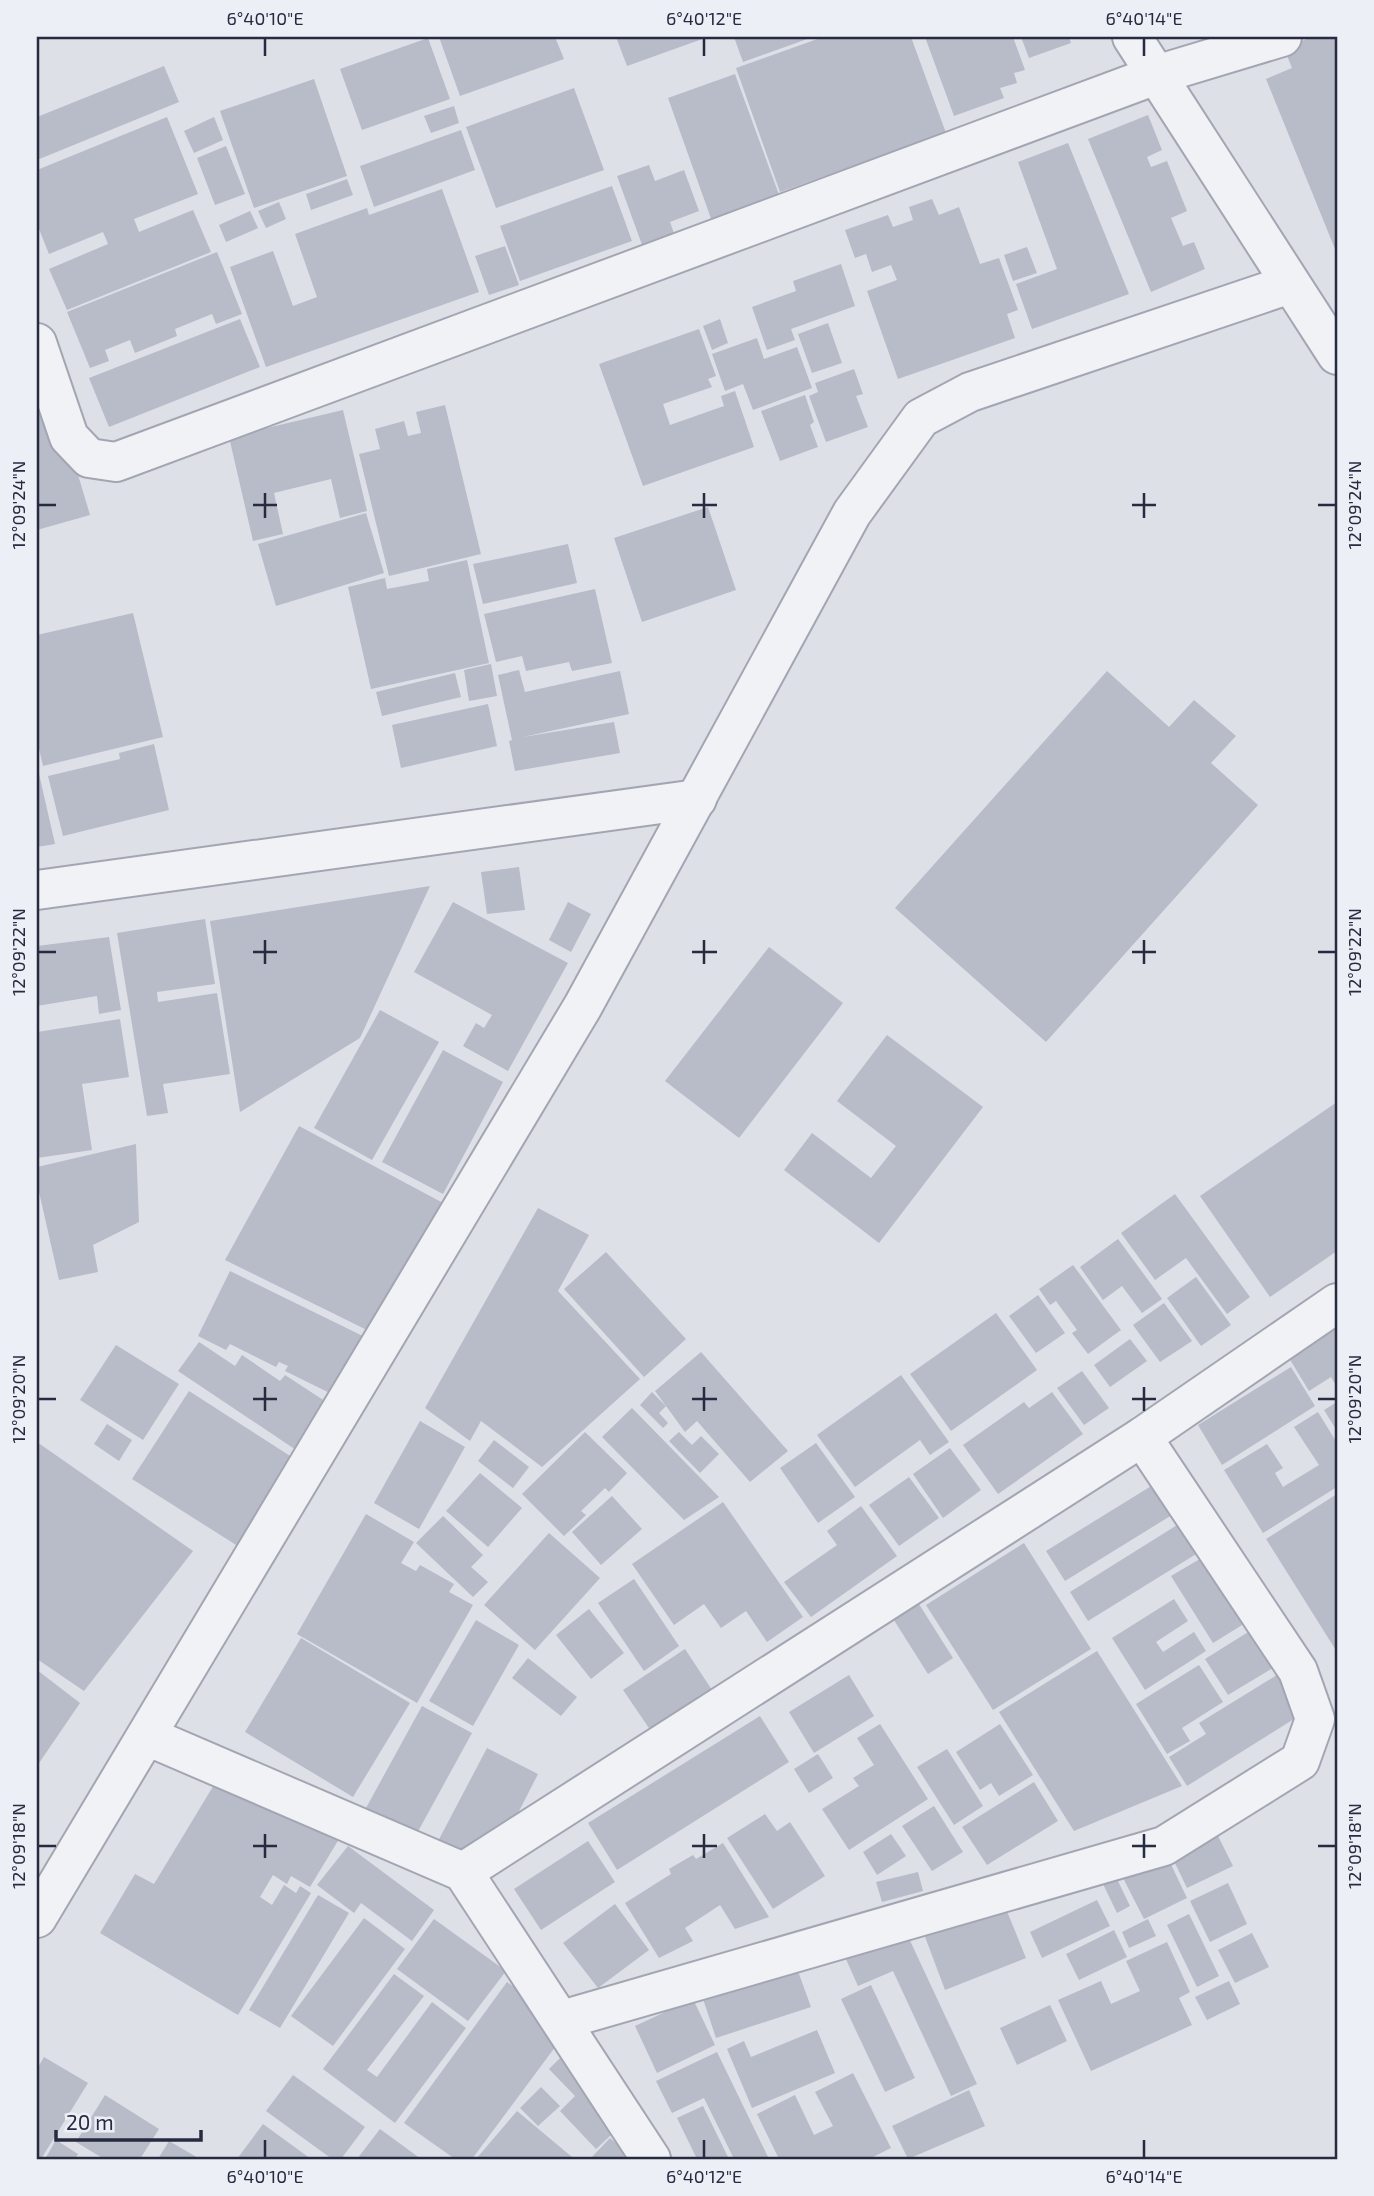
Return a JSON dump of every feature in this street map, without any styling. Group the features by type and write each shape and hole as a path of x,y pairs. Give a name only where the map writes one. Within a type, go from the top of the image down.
{"street":[{"path":"1132,37 1337,355"},
{"path":"37,343 69,437 89,457 116,462 1156,75 1282,37"},
{"path":"37,1918 583,1006 852,513 920,418 970,392 1290,284"},
{"path":"37,890 696,799"},
{"path":"463,1872 1142,1437 1337,1303"},
{"path":"562,2020 1164,1846 1300,1761 1315,1719 1298,1671 1142,1437"},
{"path":"147,1736 463,1872 651,2159"}],"building":[{"path":"439,37 555,37 564,59 460,96"},
{"path":"616,37 708,37 627,66"},
{"path":"734,37 813,37 743,62"},
{"path":"823,37 911,37 946,133 780,192 736,68"},
{"path":"925,37 1013,37 1025,70 1014,73 1017,83 1000,88 1004,98 954,116"},
{"path":"1021,37 1069,37 1071,43 1029,58"},
{"path":"1312,37 1337,37 1337,254 1266,79 1292,68 1284,48"},
{"path":"428,38 450,99 362,130 340,69"},
{"path":"164,66 179,102 37,160 37,117"},
{"path":"735,74 782,203 714,227 668,98"},
{"path":"314,79 347,176 254,208 220,111"},
{"path":"574,88 604,170 496,208 466,127"},
{"path":"454,106 459,123 431,133 424,116"},
{"path":"1148,115 1162,150 1147,157 1151,167 1167,161 1187,211 1171,218 1183,246 1194,242 1205,269 1151,292 1088,139"},
{"path":"167,117 198,194 134,219 139,232 193,210 211,252 67,310 49,269 108,244 103,232 49,254 37,224 37,170"},
{"path":"214,117 223,140 194,153 184,131"},
{"path":"461,130 475,170 374,207 360,166"},
{"path":"1068,143 1129,294 1032,329 1016,284 1057,269 1018,162"},
{"path":"226,146 245,194 215,205 197,158"},
{"path":"649,165 655,181 684,170 699,211 670,222 677,242 645,253 617,176"},
{"path":"347,179 353,195 311,210 306,194"},
{"path":"612,186 632,241 520,281 500,226"},
{"path":"442,189 479,292 266,367 230,267 273,251 293,306 317,297 295,234 367,208 369,215"},
{"path":"932,199 939,215 959,207 980,264 999,258 1018,310 1007,314 1015,338 898,379 867,291 897,280 891,265 872,272 866,254 855,258 845,230 888,215 893,227 913,220 909,207"},
{"path":"279,202 286,219 266,228 258,211"},
{"path":"250,211 258,228 226,242 219,225"},
{"path":"505,246 519,285 489,295 475,256"},
{"path":"1027,247 1037,273 1013,281 1004,255"},
{"path":"217,252 242,314 216,324 212,314 175,329 177,336 135,353 130,340 105,350 109,361 90,368 67,312"},
{"path":"841,264 855,306 791,329 795,340 767,350 752,307 796,291 793,281"},
{"path":"240,319 260,367 109,427 89,378"},
{"path":"720,319 728,343 712,350 703,326"},
{"path":"828,323 842,363 812,373 798,334"},
{"path":"699,329 716,376 708,379 712,387 663,404 670,425 724,406 721,396 735,391 754,447 643,486 599,364"},
{"path":"757,338 764,359 797,347 812,388 753,410 743,384 725,391 712,354"},
{"path":"40,347 90,515 37,530 37,348"},
{"path":"854,369 863,394 856,396 868,427 826,442 809,396 818,392 815,383"},
{"path":"805,395 814,422 810,425 818,447 780,461 761,411"},
{"path":"445,405 481,554 389,576 359,454 380,449 375,429 404,421 408,436 421,433 416,412"},
{"path":"343,410 367,511 340,518 331,479 274,493 283,534 253,541 229,437"},
{"path":"708,507 736,590 642,622 614,538"},
{"path":"366,513 384,573 276,606 258,544"},
{"path":"568,544 577,583 483,604 473,564"},
{"path":"467,560 489,663 371,689 348,587 385,578 387,589 429,581 427,569"},
{"path":"595,589 612,663 572,671 569,662 526,671 522,656 496,662 484,614"},
{"path":"133,613 163,737 43,766 37,740 37,635"},
{"path":"491,664 497,696 469,701 464,670"},
{"path":"519,670 525,692 620,671 629,714 523,737 614,722 620,753 515,771 509,741 512,740 498,675"},
{"path":"1107,671 1169,727 1194,700 1236,736 1211,763 1258,805 1046,1042 895,908"},
{"path":"455,673 461,697 382,716 376,692"},
{"path":"488,704 497,746 401,768 392,725"},
{"path":"154,744 169,810 63,836 48,776 120,759 119,753"},
{"path":"37,765 55,844 37,847"},
{"path":"519,867 525,910 487,914 481,872"},
{"path":"430,886 360,1038 240,1112 210,921"},
{"path":"453,902 568,963 508,1071 463,1046 476,1023 484,1028 492,1015 414,972"},
{"path":"568,902 591,914 571,952 549,940"},
{"path":"205,919 215,984 157,992 158,1002 217,993 230,1074 163,1084 168,1113 147,1116 117,933"},
{"path":"109,937 121,1010 99,1014 97,996 37,1006 37,946"},
{"path":"769,947 843,1003 739,1138 665,1081"},
{"path":"380,1010 439,1042 372,1160 314,1128"},
{"path":"120,1019 129,1077 82,1084 92,1150 37,1158 37,1032"},
{"path":"887,1035 983,1107 879,1243 784,1170 812,1133 871,1178 896,1146 837,1101"},
{"path":"443,1050 503,1082 443,1194 382,1162"},
{"path":"1337,1102 1337,1251 1270,1297 1200,1196"},
{"path":"299,1126 445,1204 379,1336 225,1260"},
{"path":"136,1144 139,1222 93,1245 98,1272 59,1280 37,1183 37,1167"},
{"path":"1175,1194 1250,1297 1227,1314 1186,1258 1155,1280 1121,1233"},
{"path":"538,1208 589,1235 558,1291 640,1379 542,1467 481,1421 470,1441 425,1408"},
{"path":"1118,1239 1162,1299 1142,1313 1122,1286 1103,1300 1080,1267"},
{"path":"606,1252 686,1339 644,1377 564,1289"},
{"path":"1073,1265 1121,1330 1088,1354 1072,1333 1077,1330 1056,1301 1050,1305 1039,1289"},
{"path":"230,1271 373,1341 344,1400 285,1371 288,1366 279,1362 276,1367 230,1344 226,1350 198,1336"},
{"path":"1196,1277 1231,1325 1201,1346 1167,1298"},
{"path":"1038,1295 1065,1333 1036,1353 1009,1316"},
{"path":"1164,1303 1192,1341 1160,1362 1133,1325"},
{"path":"996,1313 1037,1370 951,1431 910,1374"},
{"path":"1337,1328 1337,1387 1331,1377 1309,1391 1289,1358"},
{"path":"1130,1339 1147,1361 1110,1387 1094,1365"},
{"path":"199,1342 235,1366 242,1355 280,1381 285,1375 334,1407 302,1454 178,1371"},
{"path":"116,1345 179,1384 143,1440 80,1400"},
{"path":"701,1352 788,1451 750,1482 697,1421 685,1432 655,1391"},
{"path":"1291,1367 1315,1406 1222,1465 1198,1425"},
{"path":"1082,1371 1109,1408 1084,1425 1057,1388"},
{"path":"901,1375 949,1442 930,1455 920,1440 855,1487 817,1435"},
{"path":"189,1391 301,1463 244,1550 132,1479"},
{"path":"652,1392 666,1406 659,1413 668,1423 663,1428 640,1405"},
{"path":"1052,1392 1083,1434 998,1494 963,1445 1024,1402 1029,1408"},
{"path":"1337,1402 1337,1431 1324,1410"},
{"path":"632,1408 719,1497 684,1520 602,1437"},
{"path":"1318,1412 1337,1443 1337,1487 1263,1533 1224,1470 1267,1444 1283,1468 1275,1473 1283,1487 1319,1465 1294,1427"},
{"path":"420,1421 465,1447 419,1529 374,1503"},
{"path":"107,1424 132,1440 119,1461 94,1444"},
{"path":"585,1432 627,1473 609,1492 605,1488 581,1511 586,1515 564,1536 522,1494"},
{"path":"679,1432 692,1445 701,1436 719,1454 700,1473 669,1441"},
{"path":"494,1440 529,1467 513,1488 478,1461"},
{"path":"37,1442 193,1551 84,1691 37,1659"},
{"path":"816,1443 855,1497 818,1523 780,1468"},
{"path":"950,1448 981,1490 943,1518 913,1474"},
{"path":"480,1473 522,1508 488,1547 446,1511"},
{"path":"909,1477 939,1518 899,1546 869,1505"},
{"path":"1161,1480 1180,1510 1065,1581 1046,1551"},
{"path":"1337,1494 1337,1652 1266,1539"},
{"path":"612,1496 642,1529 601,1565 572,1532"},
{"path":"723,1502 803,1617 767,1642 746,1611 721,1628 704,1604 674,1625 632,1564"},
{"path":"861,1506 897,1556 811,1617 784,1582 837,1545 827,1531"},
{"path":"366,1514 414,1542 401,1563 416,1571 420,1565 454,1584 449,1592 473,1605 417,1703 297,1634"},
{"path":"443,1516 483,1555 471,1567 488,1582 473,1597 416,1543"},
{"path":"1182,1522 1201,1551 1088,1621 1070,1592"},
{"path":"549,1533 600,1578 535,1650 484,1605"},
{"path":"1024,1543 1091,1649 993,1710 926,1605"},
{"path":"1205,1556 1247,1622 1213,1643 1171,1576"},
{"path":"634,1579 679,1646 644,1671 598,1603"},
{"path":"1174,1599 1188,1621 1156,1642 1163,1652 1194,1632 1206,1651 1145,1690 1112,1638"},
{"path":"917,1601 953,1658 928,1674 892,1617"},
{"path":"589,1609 624,1653 591,1679 556,1635"},
{"path":"476,1620 519,1645 473,1726 429,1701"},
{"path":"1253,1629 1276,1666 1228,1695 1205,1659"},
{"path":"301,1638 410,1703 353,1797 245,1732"},
{"path":"685,1649 712,1690 651,1731 623,1690"},
{"path":"1097,1651 1182,1786 1074,1831 999,1712"},
{"path":"528,1658 577,1697 561,1716 512,1678"},
{"path":"1199,1665 1223,1702 1182,1728 1190,1741 1167,1754 1136,1704"},
{"path":"37,1670 80,1703 37,1766"},
{"path":"1285,1670 1310,1709 1187,1786 1169,1757 1206,1734 1199,1723"},
{"path":"849,1675 874,1716 814,1753 789,1712"},
{"path":"422,1706 472,1733 416,1835 366,1808"},
{"path":"760,1716 789,1762 617,1870 588,1823"},
{"path":"880,1724 928,1799 849,1850 822,1809 859,1786 853,1778 874,1765 857,1738"},
{"path":"1000,1724 1033,1775 999,1796 991,1783 980,1790 956,1752"},
{"path":"487,1748 538,1774 488,1872 436,1845"},
{"path":"947,1749 983,1806 954,1825 917,1767"},
{"path":"818,1754 833,1778 809,1793 794,1769"},
{"path":"223,1770 339,1839 310,1887 291,1876 287,1884 273,1875 260,1897 272,1905 284,1885 296,1893 300,1886 311,1893 238,2015 100,1933 135,1874 154,1884"},
{"path":"1034,1782 1058,1821 987,1865 962,1827"},
{"path":"934,1806 963,1852 932,1871 902,1826"},
{"path":"765,1814 777,1831 790,1822 825,1876 773,1909 727,1838"},
{"path":"891,1834 906,1856 877,1875 863,1852"},
{"path":"1218,1836 1233,1866 1187,1888 1173,1859"},
{"path":"588,1841 615,1882 541,1930 514,1889"},
{"path":"723,1843 769,1917 735,1929 720,1905 685,1928 693,1941 659,1958 625,1903 671,1874 669,1869 693,1855 696,1859"},
{"path":"348,1846 434,1910 412,1941 361,1903 354,1913 317,1885"},
{"path":"1167,1856 1187,1898 1144,1919 1122,1876"},
{"path":"918,1872 923,1891 882,1902 876,1882"},
{"path":"1116,1877 1130,1906 1117,1913 1103,1884"},
{"path":"1228,1883 1247,1924 1210,1942 1190,1901"},
{"path":"318,1895 349,1913 280,2028 249,2010"},
{"path":"1097,1900 1110,1926 1042,1958 1030,1932"},
{"path":"615,1904 649,1950 598,1988 563,1943"},
{"path":"1004,1904 1026,1958 945,1990 924,1934"},
{"path":"1189,1914 1219,1976 1197,1987 1167,1925"},
{"path":"364,1918 405,1949 333,2046 291,2016"},
{"path":"434,1919 506,1971 468,2021 397,1969"},
{"path":"1148,1919 1156,1936 1129,1948 1122,1932"},
{"path":"905,1930 977,2084 951,2096 893,1971 858,1986 845,1957"},
{"path":"1114,1930 1127,1957 1079,1980 1066,1954"},
{"path":"1252,1933 1269,1967 1235,1983 1218,1950"},
{"path":"1167,1942 1190,1992 1179,1998 1192,2025 1091,2071 1058,2000 1101,1981 1111,2004 1140,1991 1126,1961"},
{"path":"795,1963 811,2007 716,2038 701,1993"},
{"path":"394,1974 424,1996 367,2070 377,2077 432,2002 466,2028 395,2123 323,2069"},
{"path":"1229,1981 1240,2004 1207,2020 1195,1997"},
{"path":"507,1982 570,2027 472,2159 455,2159 404,2123"},
{"path":"871,1985 915,2078 885,2092 841,1999"},
{"path":"693,1999 715,2045 657,2073 635,2026"},
{"path":"1050,2005 1067,2041 1017,2065 1000,2028"},
{"path":"817,2030 835,2073 752,2108 727,2049 744,2041 751,2057"},
{"path":"717,2052 769,2159 734,2159 704,2098 672,2113 656,2081"},
{"path":"44,2057 88,2083 41,2159 37,2159 37,2069"},
{"path":"561,2057 625,2122 596,2149 560,2111 575,2096 549,2069"},
{"path":"853,2073 891,2148 869,2159 779,2159 757,2114 795,2095 814,2135 833,2126 815,2092"},
{"path":"293,2075 365,2127 341,2159 332,2159 266,2111"},
{"path":"541,2087 560,2106 538,2126 520,2108"},
{"path":"969,2090 985,2126 908,2159 892,2126"},
{"path":"105,2095 159,2129 140,2159 104,2159 76,2142"},
{"path":"703,2106 729,2159 697,2159 677,2118"},
{"path":"517,2111 572,2157 476,2159"},
{"path":"263,2124 311,2159 237,2159"},
{"path":"380,2129 421,2159 357,2159"},
{"path":"610,2138 634,2159 590,2159"},
{"path":"56,2140 78,2154 75,2159 45,2159"},
{"path":"169,2141 200,2159 158,2159"}]}
